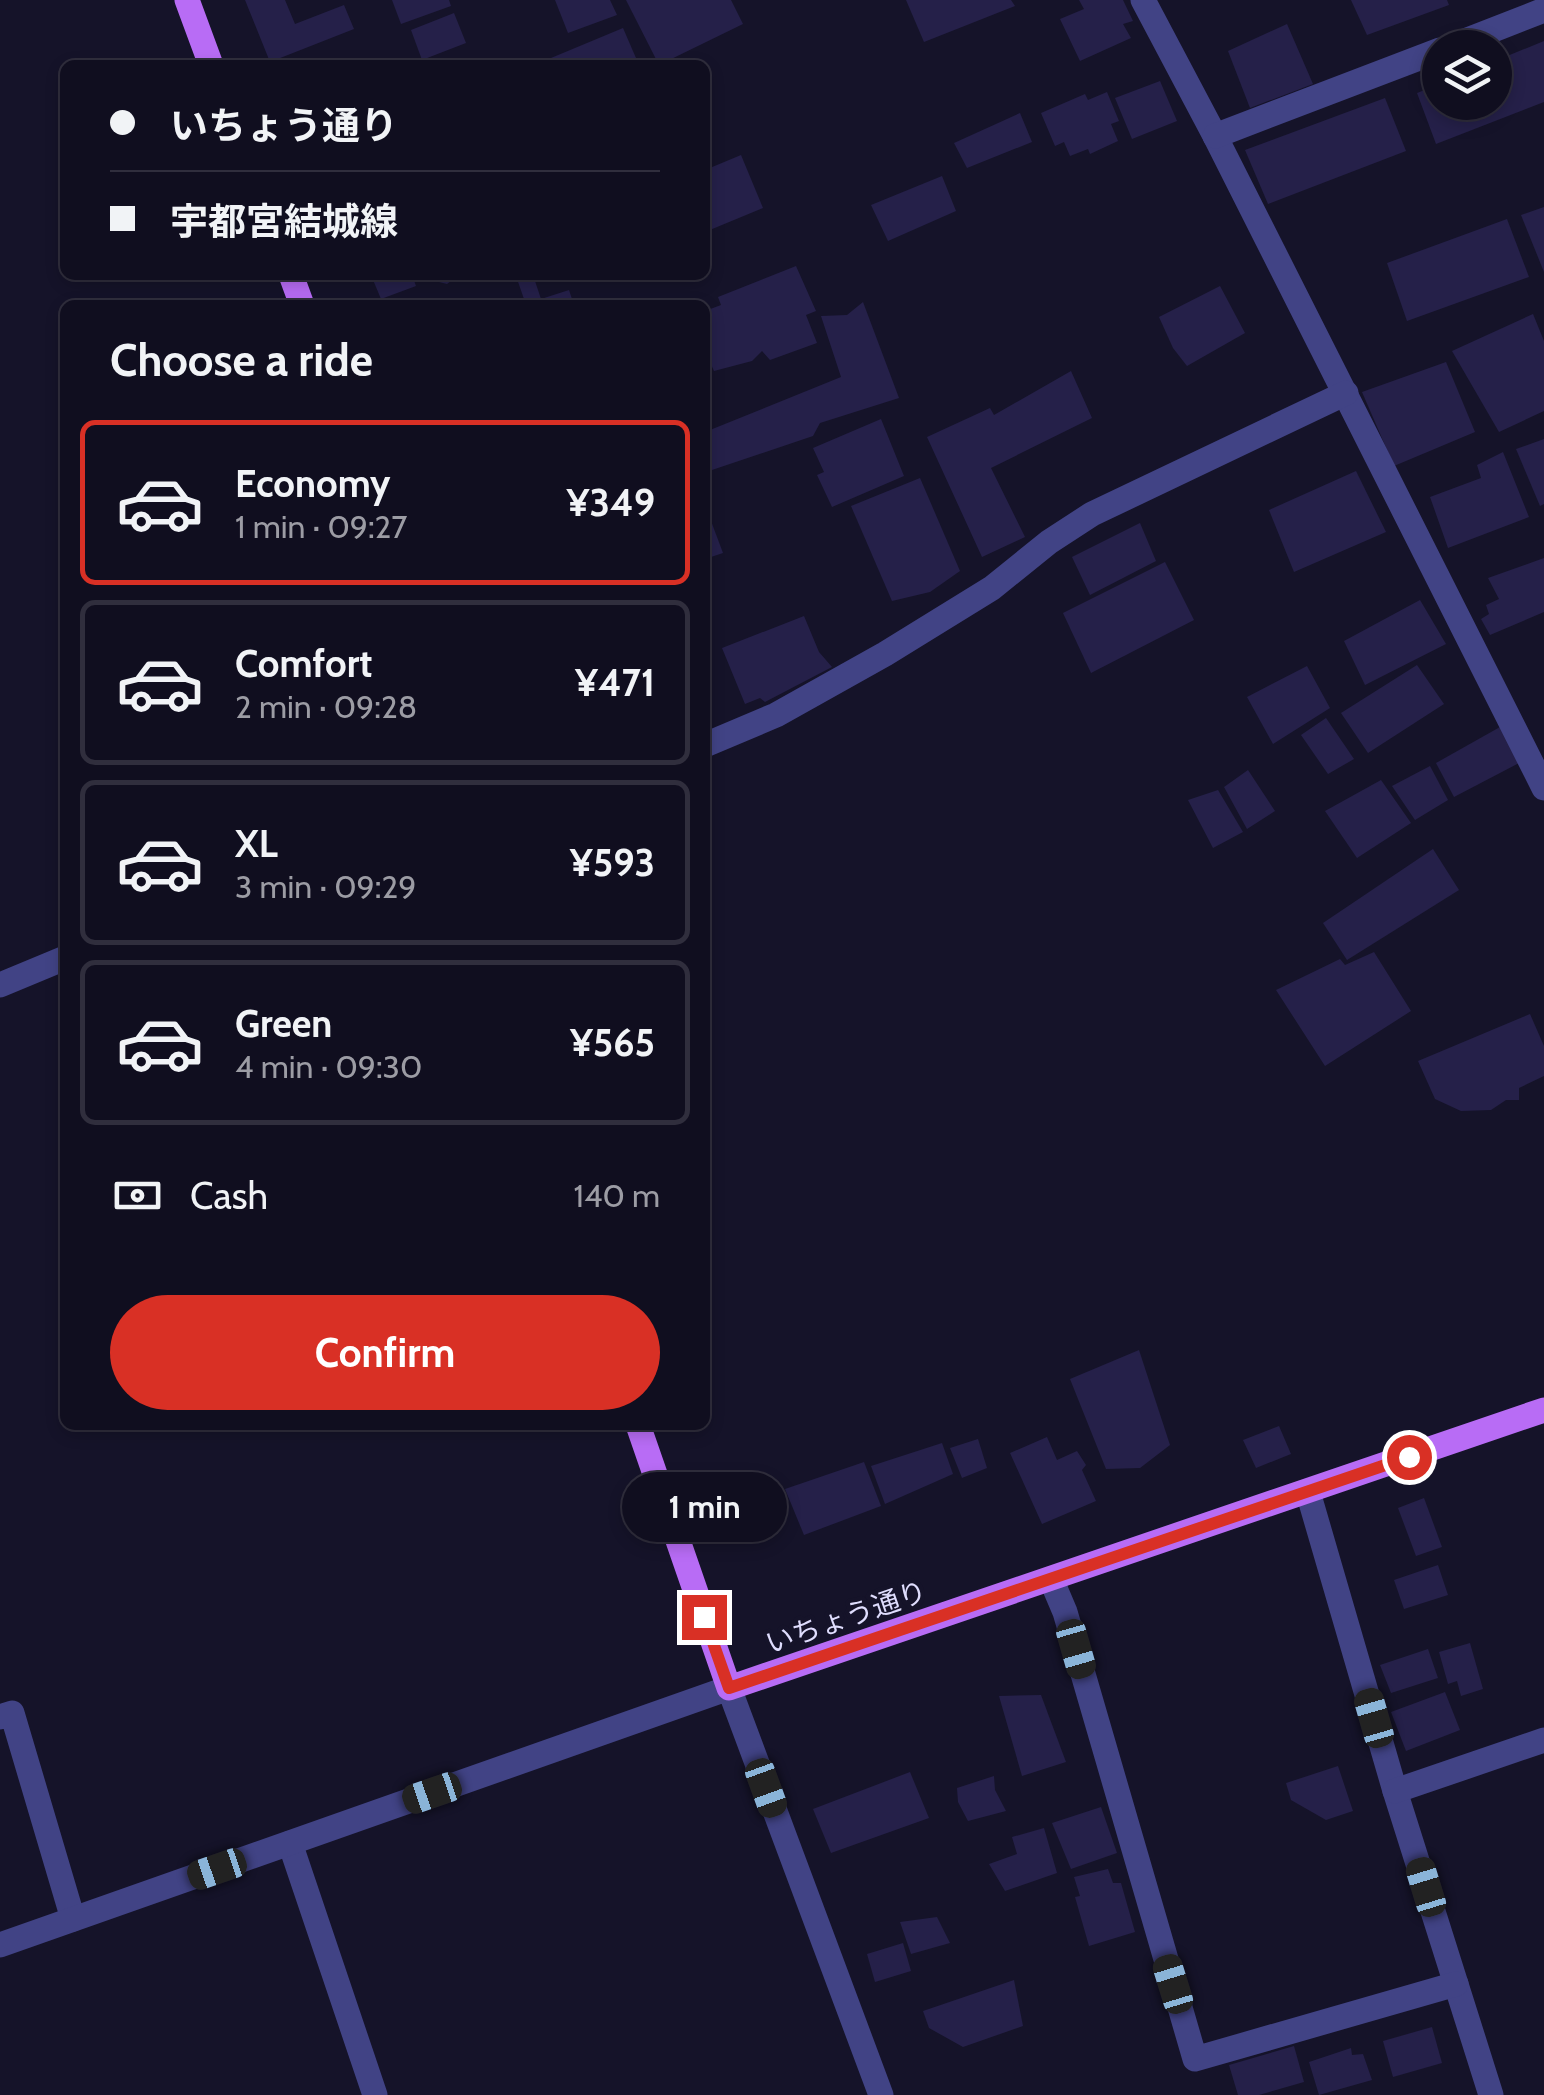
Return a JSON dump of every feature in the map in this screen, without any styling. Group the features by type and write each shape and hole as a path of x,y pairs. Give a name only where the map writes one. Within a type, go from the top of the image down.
{"main road":[{"path":"187,0 209,60"},
{"name":"いちょう通り","path":"729,1688 1544,1410"},
{"path":"640,1430 729,1688"}],"street":[{"path":"1143,0 1544,788"},
{"path":"1492,30 1544,10"},
{"path":"1215,136 1422,57"},
{"path":"710,743 776,715 884,654 992,588 1092,514 1346,393"},
{"path":"0,984 60,960"},
{"path":"1308,1492 1395,1791 1492,2095"},
{"path":"1052,1579 1194,2058 1456,1984"},
{"path":"729,1688 881,2095"},
{"name":"いちょう通り","path":"0,1945 729,1688"},
{"path":"0,1717 12,1713 73,1919"},
{"path":"1395,1791 1544,1740"},
{"path":"290,1844 375,2095"}],"building":[{"path":"245,0 285,0 295,24 344,5 354,29 269,60"},
{"path":"392,0 449,0 451,6 401,24"},
{"path":"555,0 610,0 617,15 568,33"},
{"path":"626,0 731,0 743,24 669,60 656,60"},
{"path":"906,0 1011,0 1015,6 924,42"},
{"path":"1079,0 1123,0 1133,21 1123,24 1131,38 1080,61 1060,19 1084,9"},
{"path":"1351,0 1447,0 1449,5 1367,35"},
{"path":"454,13 466,43 422,60 411,30"},
{"path":"1287,24 1313,84 1250,108 1228,51"},
{"path":"623,28 637,60 552,60"},
{"path":"1544,41 1544,102 1512,114 1512,54"},
{"path":"1160,81 1177,121 1132,139 1115,98"},
{"path":"1107,92 1119,121 1111,124 1118,141 1090,154 1088,149 1070,156 1064,142 1055,146 1041,113 1085,94 1088,100"},
{"path":"1385,98 1406,151 1268,204 1245,150"},
{"path":"1020,113 1032,142 967,168 954,143"},
{"path":"1427,120 1498,120 1436,144"},
{"path":"741,155 763,208 710,230 710,168"},
{"path":"942,176 956,211 888,241 871,205"},
{"path":"1544,207 1544,272 1521,215"},
{"path":"1507,219 1529,277 1407,321 1387,263"},
{"path":"796,266 816,311 806,315 817,343 770,360 762,351 752,361 714,371 710,362 710,309 721,305 718,297"},
{"path":"373,280 414,280 416,286 381,299"},
{"path":"517,280 535,280 541,299 569,290 572,300 521,300"},
{"path":"1220,286 1245,333 1187,366 1173,348 1159,317"},
{"path":"863,302 899,398 820,423 813,436 710,471 710,430 841,377 821,316 847,315"},
{"path":"1533,314 1544,341 1544,411 1499,432 1452,351"},
{"path":"1446,362 1475,432 1394,466 1362,392"},
{"path":"1071,371 1092,418 991,468 1025,537 982,557 927,437 990,408 994,415"},
{"path":"881,419 904,476 832,507 817,475 824,472 813,448"},
{"path":"1544,439 1544,504 1540,506 1516,449"},
{"path":"1503,452 1529,517 1448,548 1430,497 1481,478 1477,465"},
{"path":"1356,471 1386,532 1294,572 1269,510"},
{"path":"920,478 960,571 930,592 892,601 851,506"},
{"path":"710,518 723,553 710,557"},
{"path":"1140,523 1156,561 1090,595 1072,557"},
{"path":"1544,558 1544,612 1490,635 1481,619 1489,614 1486,605 1499,599 1488,578"},
{"path":"1165,562 1194,620 1091,673 1063,613"},
{"path":"1420,600 1446,644 1365,685 1344,641"},
{"path":"804,616 819,652 832,667 765,702 760,698 745,704 722,648"},
{"path":"1417,665 1444,704 1368,753 1341,713"},
{"path":"1307,666 1330,708 1273,744 1247,697"},
{"path":"1326,718 1354,759 1328,774 1301,735"},
{"path":"1500,727 1521,762 1454,797 1436,763"},
{"path":"1430,766 1448,800 1415,820 1392,786"},
{"path":"1248,770 1275,811 1247,829 1224,787"},
{"path":"1381,780 1411,823 1357,858 1325,811"},
{"path":"1218,790 1243,832 1213,848 1188,800"},
{"path":"1433,849 1459,890 1347,960 1323,923"},
{"path":"1374,952 1411,1011 1325,1066 1276,990 1340,959 1345,965"},
{"path":"1530,1014 1544,1046 1544,1076 1519,1088 1519,1100 1506,1100 1491,1110 1461,1111 1435,1099 1418,1061"},
{"path":"1139,1350 1170,1445 1140,1468 1106,1469 1070,1379"},
{"path":"1279,1426 1291,1454 1256,1468 1243,1440"},
{"path":"1047,1437 1057,1460 1077,1451 1086,1465 1082,1470 1096,1501 1042,1524 1010,1453"},
{"path":"978,1439 987,1468 962,1478 950,1448"},
{"path":"942,1443 953,1474 885,1504 871,1466"},
{"path":"864,1462 881,1506 804,1535 785,1489"},
{"path":"1424,1498 1442,1547 1416,1556 1398,1508"},
{"path":"1438,1565 1448,1595 1404,1609 1394,1580"},
{"path":"1470,1643 1483,1689 1461,1696 1457,1681 1448,1684 1439,1652"},
{"path":"1428,1649 1438,1678 1391,1693 1380,1665"},
{"path":"1445,1692 1460,1730 1406,1751 1391,1712"},
{"path":"1041,1695 1066,1762 1022,1776 999,1696"},
{"path":"1338,1766 1353,1811 1326,1820 1291,1800 1286,1783"},
{"path":"910,1772 929,1818 831,1853 813,1809"},
{"path":"994,1776 995,1790 1006,1811 968,1821 958,1802 957,1788"},
{"path":"1101,1807 1117,1853 1071,1869 1052,1823"},
{"path":"1044,1828 1057,1873 1005,1891 989,1864 1017,1854 1012,1837"},
{"path":"1108,1869 1113,1883 1121,1883 1135,1932 1089,1946 1075,1897 1080,1896 1074,1877"},
{"path":"937,1917 950,1943 911,1954 900,1922"},
{"path":"903,1943 911,1971 875,1982 867,1954"},
{"path":"1014,1980 1023,2026 963,2047 929,2028 923,2011"},
{"path":"1432,2027 1442,2063 1393,2077 1383,2041"},
{"path":"1294,2046 1304,2082 1259,2095 1238,2095 1229,2065"},
{"path":"1351,2048 1352,2055 1363,2054 1372,2080 1319,2095 1309,2062"}],"route":[{"path":"704,1617 729,1688 1409,1457"}]}
